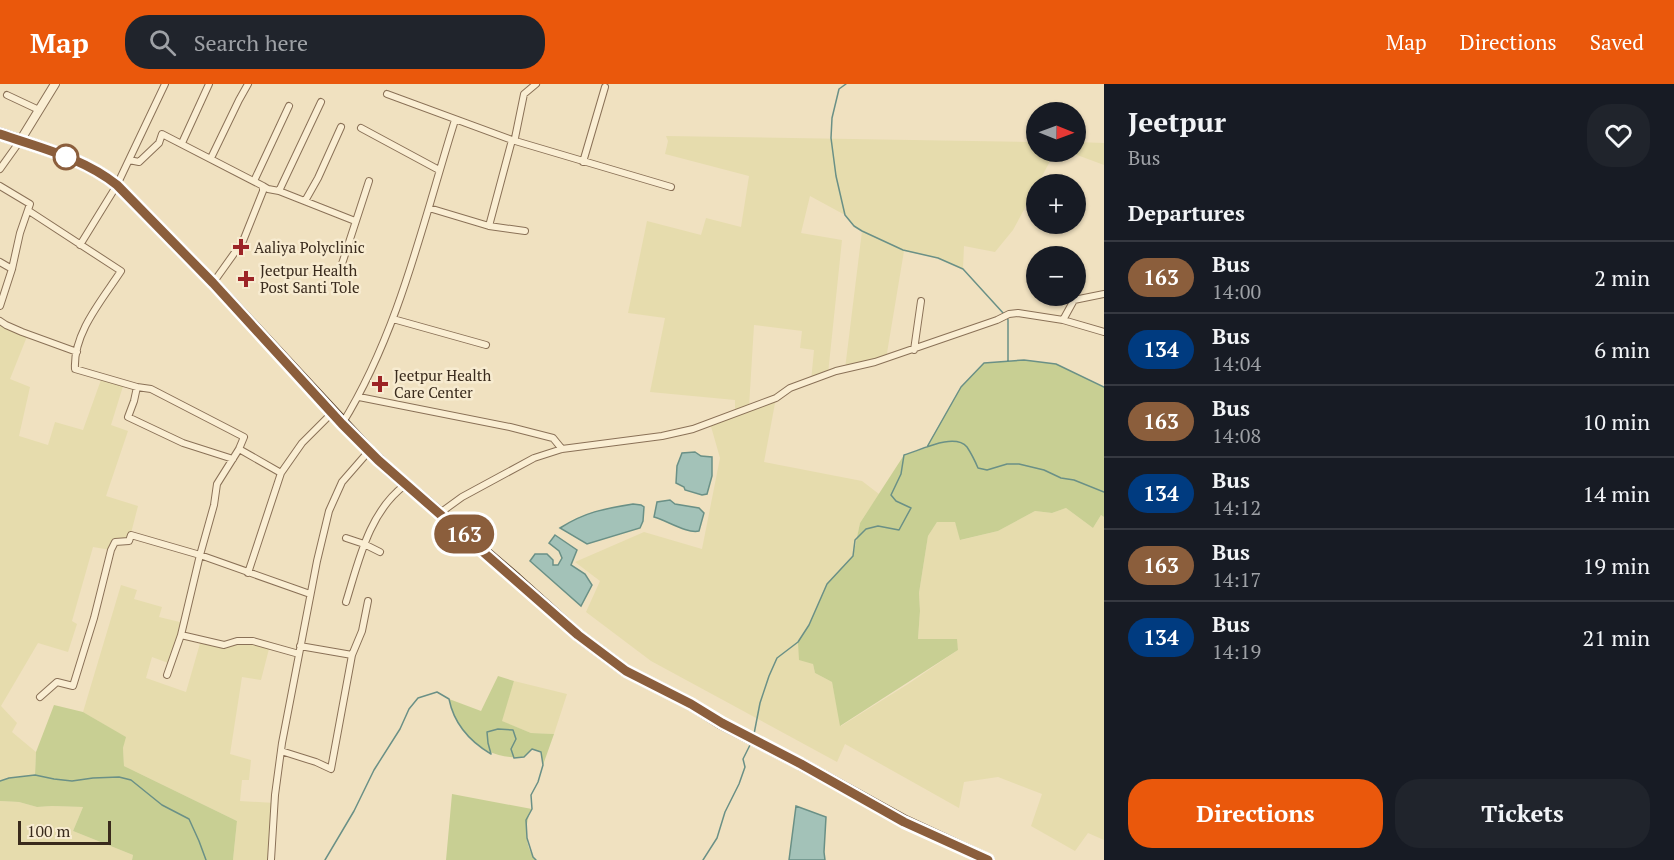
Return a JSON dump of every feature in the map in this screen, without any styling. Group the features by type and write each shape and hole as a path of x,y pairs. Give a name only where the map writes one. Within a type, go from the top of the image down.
{"highway":[{"path":"0,134 79,162 104,175 117,185 213,283 369,451 578,635 626,671 691,704 904,822 988,860"}],"street":[{"path":"0,169 55,84"},
{"path":"80,245 117,185 165,84"},
{"path":"182,143 209,84"},
{"path":"211,158 248,84"},
{"path":"489,226 512,140 515,138 524,94 536,84"},
{"path":"583,162 605,87"},
{"path":"387,94 512,140 671,188"},
{"path":"7,95 39,110"},
{"path":"279,191 321,102"},
{"path":"254,181 290,106"},
{"path":"342,424 359,397 385,342 455,120"},
{"path":"305,201 318,178 340,127"},
{"path":"362,128 439,170"},
{"path":"129,160 139,162 159,143 162,134 268,189 279,191 355,221"},
{"path":"339,273 369,180"},
{"path":"0,186 30,204 0,306"},
{"path":"213,283 243,241 263,186"},
{"path":"429,208 489,226 525,231"},
{"path":"29,211 121,272 82,332 74,360 75,369 151,389 244,437 217,484 214,505 181,635 167,675"},
{"path":"0,262 12,269"},
{"path":"1063,320 1074,300 1104,294"},
{"path":"914,350 921,301"},
{"path":"440,513 462,497 534,458 562,449 662,436 693,429 776,398 790,388 836,371 914,350 1009,314 1018,313 1063,320 1104,332"},
{"path":"393,320 486,345"},
{"path":"0,321 6,326 76,352"},
{"path":"137,387 128,417 183,442 233,459"},
{"path":"359,397 510,427 553,438 562,449"},
{"path":"248,573 281,473 302,443 332,413"},
{"path":"239,449 281,473"},
{"path":"272,860 275,795 281,751 310,594 329,511 342,482 369,451"},
{"path":"346,602 364,544 380,511 405,485"},
{"path":"40,697 57,682 73,686 94,618 111,550 115,542 129,541 131,535 200,555 310,594"},
{"path":"346,538 380,552"},
{"path":"281,751 331,769 352,655 362,631 368,601"},
{"path":"181,635 224,645 237,641 252,641 299,654"},
{"path":"300,646 352,655"}],"shaded area":[{"path":"666,136 1026,142 1026,162 1050,162 1043,174 1026,174 1026,206 1013,230 995,252 964,246 963,269 938,258 904,251 886,359 845,369 862,231 854,226 845,215 810,196 801,233 842,240 828,374 811,381 814,350 800,348 802,331 754,325 749,407 776,398 764,462 862,481 879,494 860,523 853,556 827,584 809,625 798,642 813,664 815,673 832,682 841,726 958,650 956,639 918,639 919,593 928,536 937,522 955,522 961,540 998,531 1035,511 1052,513 1066,508 1093,528 1101,515 1104,517 1104,840 1088,833 1075,851 1031,826 1042,794 998,777 964,782 959,808 845,744 837,762 651,661 586,612 600,581 575,562 644,532 702,549 720,458 710,423 735,413 735,400 650,392 665,318 628,313 647,221 701,235 706,218 741,227 749,176 665,154 668,141"},
{"path":"1086,142 1104,143 1104,165 1086,158"},
{"path":"0,321 28,334 10,379 30,387 19,436 48,445 55,422 83,430 102,377 124,383 111,425 128,431 106,496 138,506 129,541 115,542 111,550 93,547 72,621 77,624 68,652 38,643 1,706 17,723 12,732 36,752 35,775 0,781"},
{"path":"121,585 137,590 134,599 162,607 159,617 184,623 171,664 152,657 146,678 186,692 201,640 223,645 237,641 270,645 261,680 242,677 230,754 251,760 249,780 242,780 240,801 275,803 271,860 233,860 237,821 124,766 125,737 83,712"},
{"path":"514,681 567,694 554,734 531,733 501,721"},
{"path":"0,801 19,802 37,807 83,807 73,831 133,855 132,860 0,860"}],"green space":[{"path":"1024,360 1056,364 1104,387 1104,517 1101,515 1093,528 1066,508 1052,513 1035,511 998,531 960,540 955,522 937,522 928,536 919,593 918,639 957,639 958,650 840,726 832,682 815,673 813,664 799,660 798,642 809,625 827,584 853,556 860,523 904,455 926,448 961,387 984,363"},
{"path":"498,676 514,681 502,721 531,733 554,734 543,765 541,752 532,749 524,757 498,755 486,750 475,743 458,724 449,699 481,711"},
{"path":"54,705 83,712 126,737 123,748 124,766 237,821 233,860 132,860 133,855 73,831 83,807 37,807 19,802 0,801 0,781 35,775 36,752"},
{"path":"452,794 532,809 528,821 527,842 536,860 446,860"}],"water":[{"path":"695,452 701,456 712,457 712,476 707,494 702,495 685,490 676,483 677,466 682,453"},
{"path":"670,500 675,504 699,508 704,513 699,531 683,529 654,517 657,502"},
{"path":"633,504 644,507 640,528 587,544 560,528 595,512"},
{"path":"555,535 577,550 571,565 585,574 592,585 581,606 530,561 535,554 547,554 553,560 553,565 558,565 562,558 559,551 549,543"},
{"path":"796,806 826,817 825,860 789,860"}],"waterway":[{"path":"846,84 839,89 832,118 831,138 836,176 845,215 854,226 862,231 903,250 938,258 963,269 1004,314"},
{"path":"1007,317 1008,361"},
{"path":"927,447 961,387 984,363 1024,360 1056,364 1104,387"},
{"path":"754,734 760,703 777,658 798,642 809,625 827,584 853,556 855,540 866,529 878,526 899,530 911,508 896,501 891,495 901,474 904,455 936,444 954,441 967,447 978,468 987,470 1007,464 1019,464 1044,470 1104,492"},
{"path":"325,860 354,811 374,770 400,729 409,709 418,698 437,692 449,699 459,724 469,737 491,754 487,732 498,729 513,730 516,739 511,749 514,758 524,757 532,749 541,752 543,765 531,795 532,809 526,820 527,838 536,860"},
{"path":"703,860 717,838 725,812 739,784 745,767 743,759 750,745"},
{"path":"0,781 35,775 72,781 119,777 131,780 162,805 189,819 206,860"}],"bus line":[{"name":"163","path":"0,134 79,162 104,175 117,185 213,283 342,424 388,469 578,635 626,671 691,704 904,822 988,860"}],"place":[{"name":"Aaliya Polyclinic","path":"241,247"},
{"name":"Jeetpur Health Post Santi Tole","path":"246,279"},
{"name":"Jeetpur Health Care Center","path":"380,384"}]}
